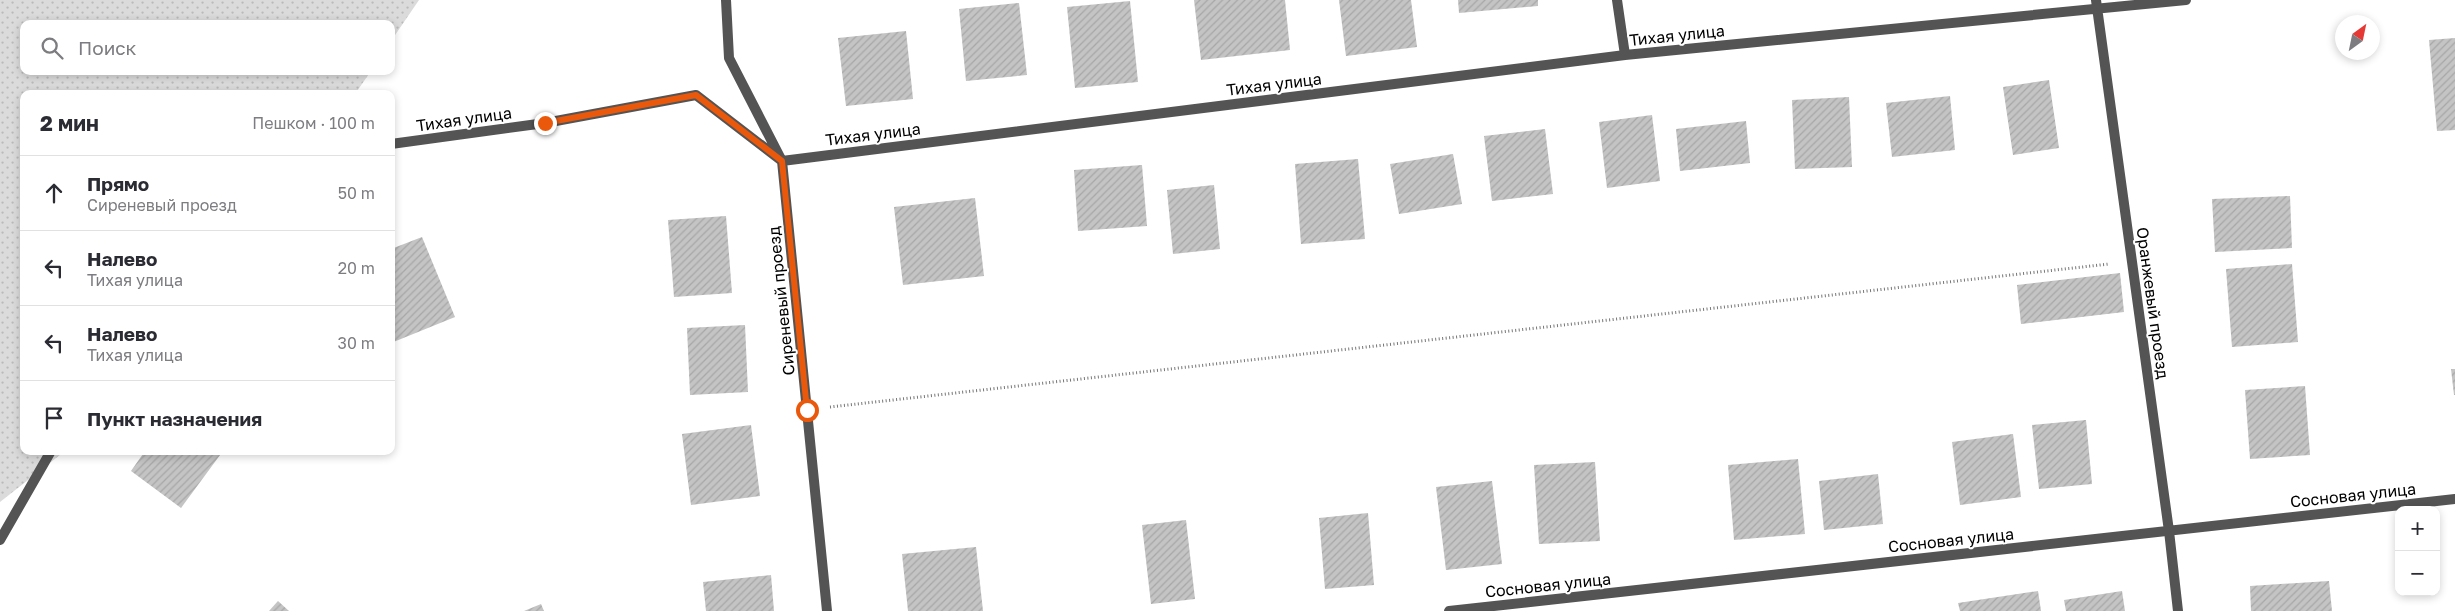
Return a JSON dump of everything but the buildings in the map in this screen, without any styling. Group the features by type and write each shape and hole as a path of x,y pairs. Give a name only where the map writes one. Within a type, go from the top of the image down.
{"street":[{"name":"Сиреневый проезд","path":"726,0 729,58 782,161 827,611"},
{"path":"1618,0 1625,55"},
{"name":"Тихая улица","path":"395,143 545,123 696,95 782,161 1625,55 2096,5 2186,0"},
{"name":"Оранжевый проезд","path":"2096,5 2170,531 2178,611"},
{"path":"0,540 49,455"},
{"name":"Сосновая улица","path":"1449,611 2455,499"}],"path":[{"path":"807,410 2132,261"}],"shaded area":[{"path":"0,0 419,0 395,35 395,20 20,20 20,75 368,75 358,90 20,90 20,455 60,455 0,502"}],"route":[{"path":"545,123 696,95 782,161 807,410"}]}
